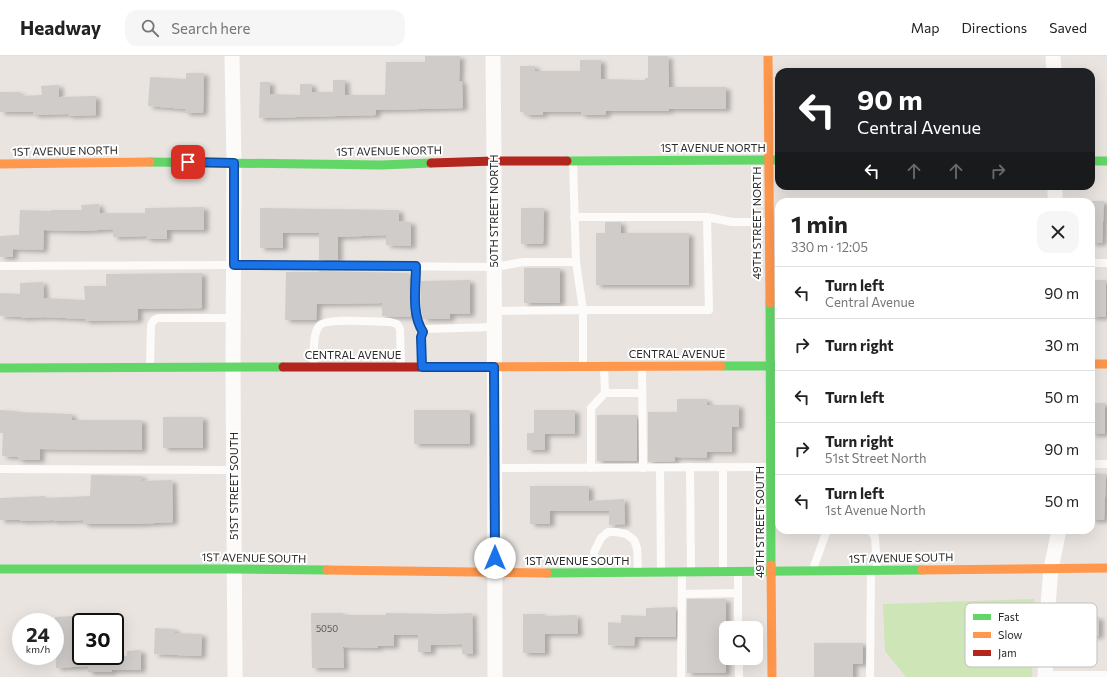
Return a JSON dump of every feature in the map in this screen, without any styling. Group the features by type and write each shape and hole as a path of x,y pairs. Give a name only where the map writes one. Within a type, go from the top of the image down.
{"main road":[{"name":"49TH STREET NORTH","path":"768,56 770,222 774,262 775,366"},
{"name":"1ST AVENUE NORTH","path":"0,164 141,162 381,165 494,161 775,160"},
{"path":"1095,161 1107,161"},
{"path":"1095,364 1107,364"},
{"name":"CENTRAL AVENUE","path":"0,368 775,366"},
{"name":"49TH STREET SOUTH","path":"772,677 772,572 775,515 775,366"},
{"name":"1ST AVENUE SOUTH","path":"0,569 234,569 594,573 1107,568"}],"street":[{"name":"51ST STREET SOUTH","path":"232,56 234,163 233,368 235,677"},
{"name":"50TH STREET NORTH","path":"492,56 494,161 495,677"},
{"path":"1053,56 1054,68"},
{"path":"1048,603 1051,569 1058,534"}],"lane":[{"path":"573,161 576,262 583,310 584,367"},
{"path":"574,217 708,217 732,222 770,222"},
{"path":"494,311 709,310 708,217"},
{"path":"0,266 234,265 502,267 512,263 524,262 576,262"},
{"path":"1095,263 1107,263"},
{"path":"416,266 416,312 419,326 423,332"},
{"path":"150,368 151,325 154,320 158,318 233,318"},
{"path":"314,367 314,347 319,327 325,322 341,321 390,322 397,324 400,328 401,367"},
{"path":"422,367 421,337 423,332 427,329 494,327"},
{"path":"591,468 591,408 605,393 604,367"},
{"path":"642,367 643,468"},
{"path":"605,393 642,393"},
{"path":"1095,464 1107,464"},
{"path":"690,467 691,572"},
{"path":"723,467 723,572"},
{"path":"494,468 775,467"},
{"path":"660,468 661,572"},
{"path":"0,469 234,470"},
{"path":"594,573 594,552 601,538 608,532 626,534 634,540 637,548 638,572"},
{"path":"812,571 826,534"},
{"path":"870,677 875,537 873,534"},
{"path":"681,677 682,572"},
{"path":"738,572 738,621"},
{"path":"682,594 738,593"},
{"path":"739,665 739,677"},
{"path":"1046,676 1107,675"}],"green space":[{"path":"1034,599 1034,603 965,603 965,667 1032,667 1032,677 906,677 885,651 883,604"}],"building":[{"path":"425,56 460,56 459,81 462,81 463,108 376,110 376,115 259,118 260,82 270,82 270,94 300,95 300,84 312,84 312,92 333,92 333,80 345,80 345,95 385,95 386,62 425,62"},
{"path":"648,56 668,56 669,87 726,87 726,109 606,111 606,115 581,115 581,112 543,112 543,115 525,115 525,112 520,112 520,66 535,66 535,71 580,71 580,60 601,60 601,79 645,80 645,78 648,78"},
{"path":"186,73 204,73 203,113 185,113 185,109 148,106 150,77 186,79"},
{"path":"59,85 59,97 96,96 96,115 34,115 33,112 0,112 0,92 20,92 20,96 42,95 41,86"},
{"path":"1095,201 1104,201 1102,243 1095,243"},
{"path":"99,204 100,213 145,213 145,208 204,207 204,230 167,230 167,239 146,239 146,236 113,237 113,229 83,231 44,230 43,250 13,249 13,257 0,257 0,236 19,235 20,210 82,210 81,205"},
{"path":"260,208 399,210 399,221 411,222 411,246 386,245 386,235 338,237 338,260 319,260 319,233 283,233 283,248 260,248"},
{"path":"521,208 544,208 543,244 521,244"},
{"path":"605,222 621,222 621,233 689,233 689,285 596,285 596,233 605,233"},
{"path":"524,268 560,268 560,303 524,303"},
{"path":"319,271 409,273 411,317 382,316 382,303 317,304 316,320 285,320 286,272"},
{"path":"202,273 202,308 138,309 138,320 85,321 85,319 45,317 21,318 0,316 0,293 20,294 20,283 43,282 44,298 85,300 84,286 106,286 106,274"},
{"path":"470,280 470,314 450,314 450,319 423,319 421,308 421,281"},
{"path":"1095,280 1106,280 1106,317 1095,317"},
{"path":"677,399 707,399 707,405 739,405 739,427 732,427 732,452 707,452 707,458 675,457 675,461 648,462 648,412 677,412"},
{"path":"1095,403 1105,403 1105,434 1095,434"},
{"path":"0,410 72,414 72,420 142,420 142,450 40,449 40,460 18,460 18,457 2,456 3,433 0,433"},
{"path":"414,410 470,410 470,444 414,444"},
{"path":"534,410 575,410 575,434 545,434 545,450 527,450 527,433 534,433"},
{"path":"597,415 637,415 637,461 597,461"},
{"path":"163,417 203,417 203,448 163,448"},
{"path":"1095,473 1106,474 1104,520 1095,520"},
{"path":"91,475 142,476 142,481 172,480 173,522 84,524 83,520 0,520 0,498 90,496"},
{"path":"530,486 589,486 589,501 624,499 625,524 609,525 609,511 550,511 550,524 530,524"},
{"path":"687,599 726,599 726,621 719,621 719,665 726,665 726,673 687,673"},
{"path":"676,607 676,637 635,637 634,646 608,645 608,622 621,623 621,615 646,616 646,608"},
{"path":"311,613 386,615 386,613 472,613 473,654 462,654 462,644 431,645 431,652 418,652 418,635 394,635 394,646 378,646 378,648 343,647 344,668 312,668"},
{"path":"523,614 545,614 545,616 577,615 578,634 545,634 545,653 523,653"},
{"path":"72,616 72,665 124,665 124,656 127,656 127,651 141,650 141,670 88,672 88,666 56,668 56,665 64,665 64,617"},
{"path":"1097,617 1099,617 1099,636 1097,636"},
{"path":"155,628 175,629 175,633 202,634 201,656 154,654"},
{"path":"814,643 863,643 863,664 853,664 853,677 814,677"}],"traffic: fast":[{"path":"567,161 775,160"},
{"path":"1095,161 1107,161"},
{"path":"150,162 381,165 431,163"},
{"path":"770,303 771,565"},
{"path":"721,366 775,366"},
{"path":"0,368 283,367"},
{"path":"0,569 327,570"},
{"path":"547,573 922,570"}],"traffic: slow":[{"path":"768,56 770,303"},
{"path":"0,164 150,162"},
{"path":"1095,364 1107,364"},
{"path":"419,367 721,366"},
{"path":"771,565 772,677"},
{"path":"922,570 1107,568"},
{"path":"327,570 547,573"}],"traffic: jam":[{"path":"431,163 567,161"},
{"path":"283,367 419,367"}],"route":[{"path":"188,162 234,163 234,265 416,266 416,312 419,326 423,332 421,337 422,367 494,367 495,558"}]}
